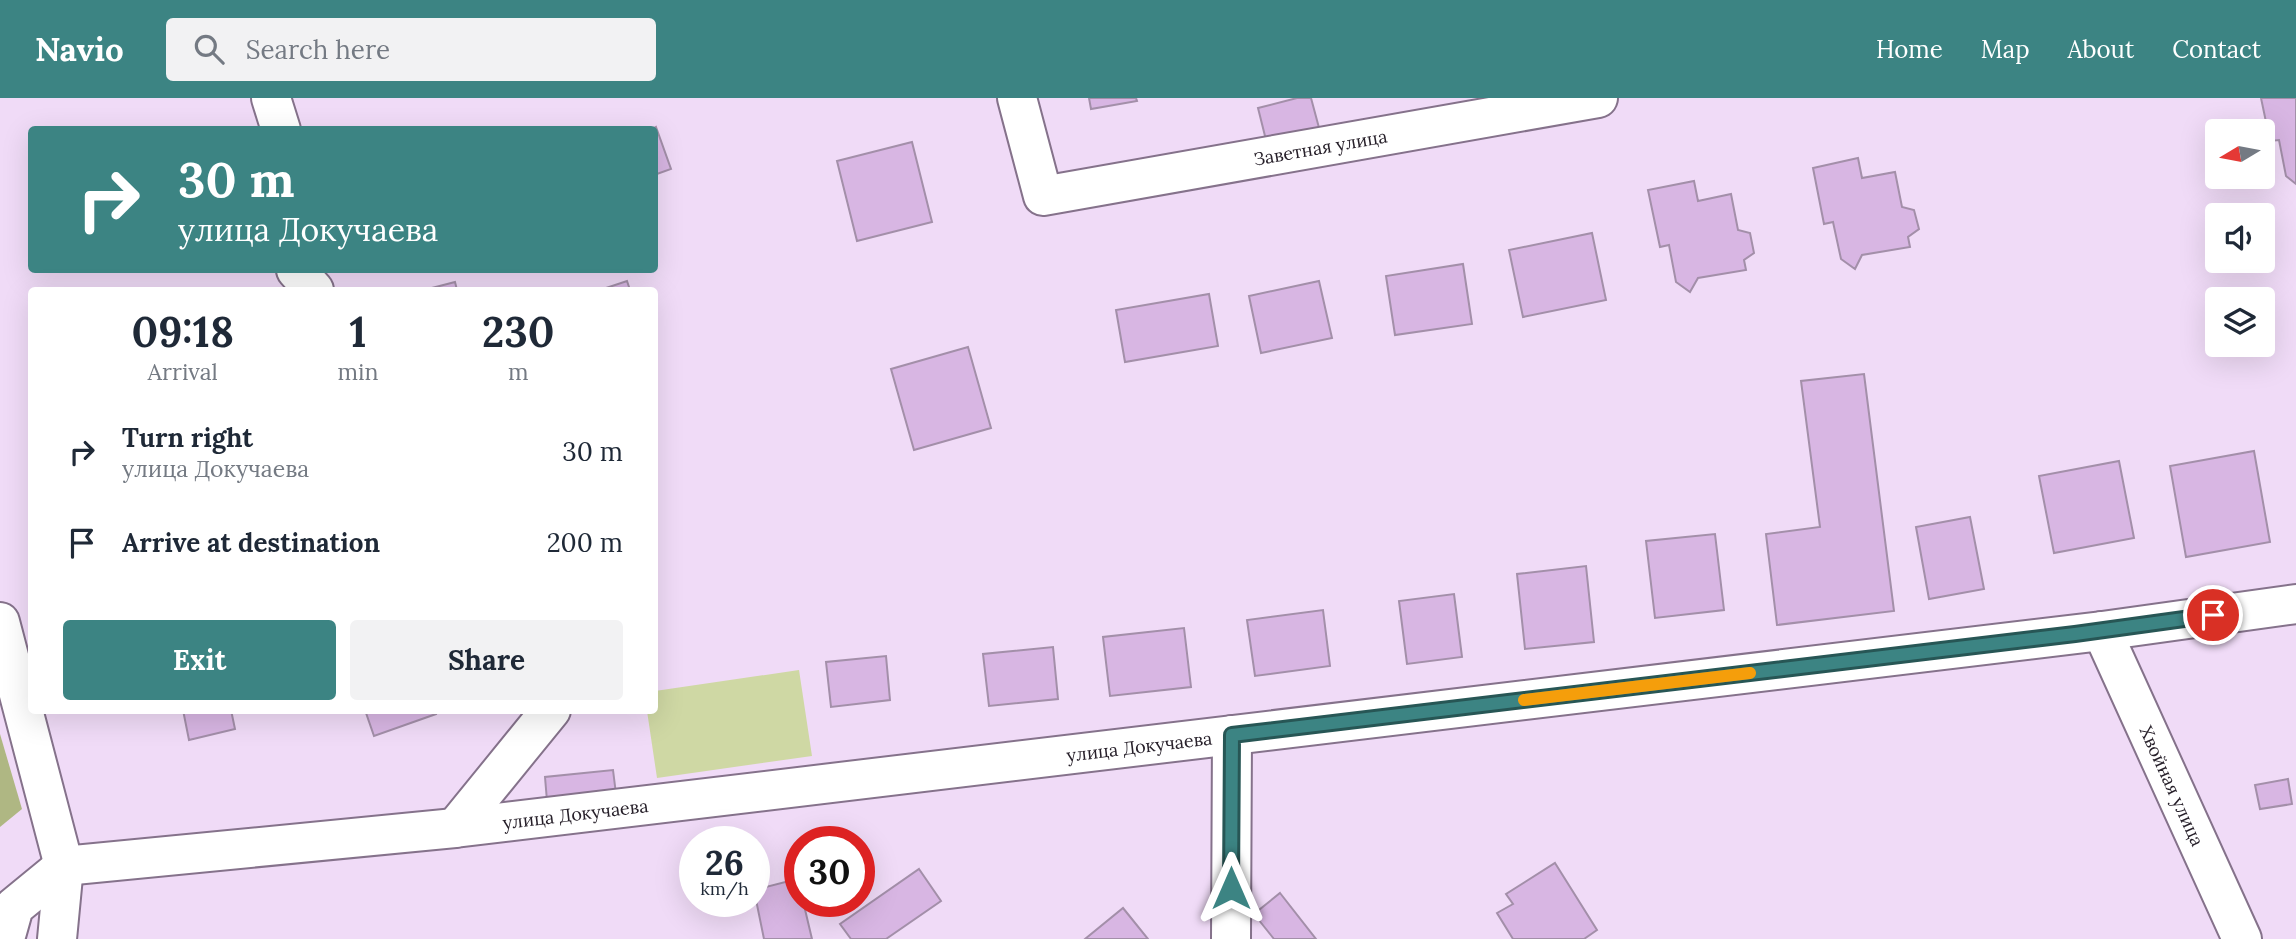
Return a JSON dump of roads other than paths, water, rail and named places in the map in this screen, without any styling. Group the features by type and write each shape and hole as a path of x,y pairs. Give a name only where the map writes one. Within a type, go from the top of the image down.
{"street":[{"path":"271,98 280,126"},
{"name":"Заветная улица","path":"1017,98 1042,196 1598,98"},
{"path":"299,273 311,287"},
{"name":"улица Докучаева","path":"64,866 455,828 2102,631 2296,604"},
{"path":"0,622 64,866 57,939"},
{"name":"Хвойная улица","path":"2102,631 2242,939"},
{"path":"455,828 548,714"},
{"path":"1231,939 1232,735"},
{"path":"7,932 14,907 64,866"}]}
